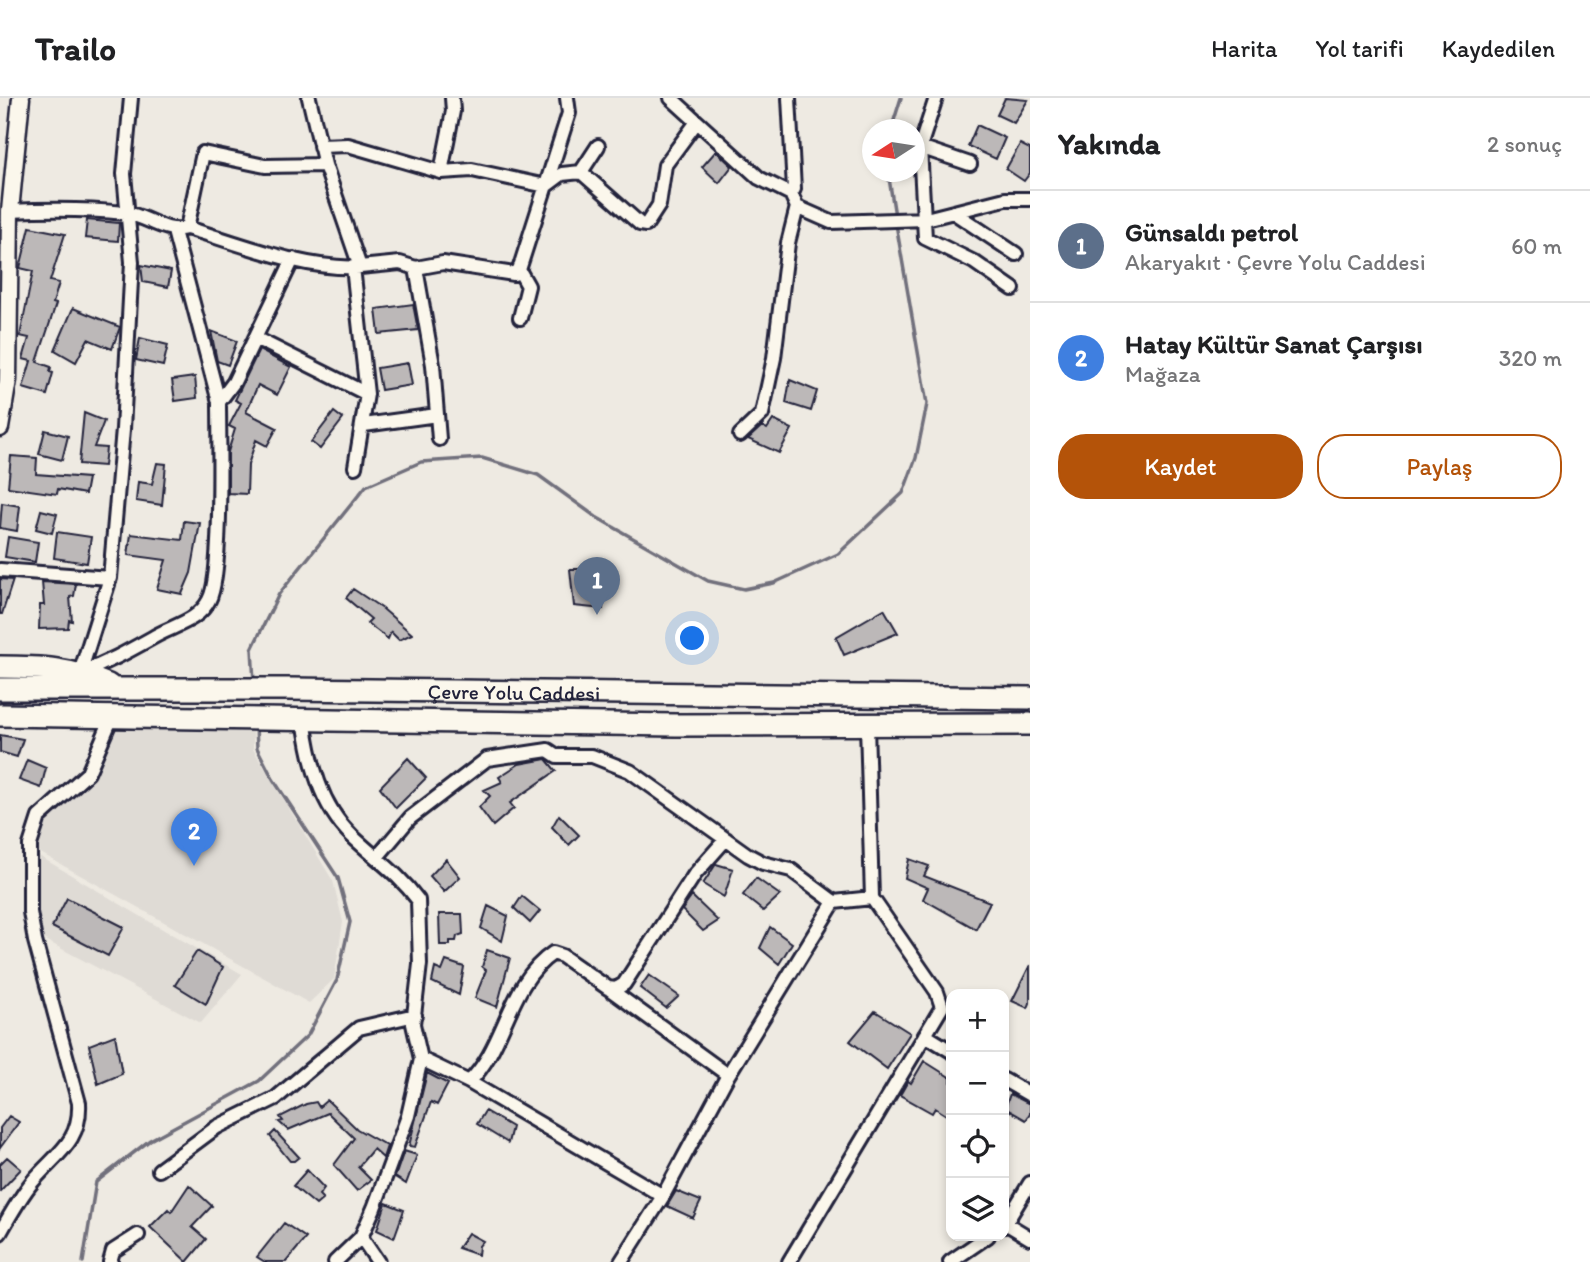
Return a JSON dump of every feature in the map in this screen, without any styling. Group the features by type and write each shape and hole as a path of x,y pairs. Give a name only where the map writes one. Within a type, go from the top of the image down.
{"highway":[{"path":"0,667 50,667 79,673 120,690"},
{"name":"Çevre Yolu Caddesi","path":"0,689 288,689 1030,698"},
{"name":"Çevre Yolu Caddesi","path":"0,715 676,725 1030,724"},
{"path":"0,729 58,728 118,717"}],"main road":[{"path":"0,425 8,380 10,211 21,98"}],"street":[{"path":"79,673 110,578 130,317 132,262 124,174 131,98"},
{"path":"309,98 325,164 356,267 367,394 355,467"},
{"path":"440,172 453,111 452,98"},
{"path":"10,211 51,209 128,214 174,231 187,228 293,259 343,268 400,263 416,268 443,263 514,274 519,270 569,113 567,98"},
{"path":"671,98 759,178 791,194 797,207 788,243 774,358 762,414 740,435"},
{"path":"789,98 794,189 791,194"},
{"path":"925,132 936,98"},
{"path":"546,187 562,174 581,172 640,224 646,225 659,205 665,165 696,123"},
{"path":"320,146 348,145 440,172 472,170 546,187"},
{"path":"581,172 598,146"},
{"path":"925,149 970,164"},
{"path":"187,228 203,153 265,166 325,164"},
{"path":"923,182 925,237 974,262 1013,289"},
{"path":"797,207 831,222 904,220 926,219 1005,199 1030,199"},
{"path":"953,212 1016,254"},
{"path":"79,673 121,657 154,636 178,626 198,613 210,599 216,556 219,402 174,231"},
{"path":"219,402 234,382 293,259"},
{"path":"416,268 433,365 439,439"},
{"path":"519,270 528,286 520,318"},
{"path":"255,338 367,394"},
{"path":"364,425 437,415"},
{"path":"0,570 110,578"},
{"path":"0,1233 34,1180 75,1135 79,1125 79,1103 33,931 29,883 30,845 39,817 88,773 118,717"},
{"path":"304,719 316,778 330,807 352,836 378,856 418,900 420,964 415,1015 416,1044 421,1059 396,1154 361,1237 335,1262"},
{"path":"789,1262 941,1012 942,1003 872,898 867,724"},
{"path":"378,856 410,818 487,759 548,750 557,756 593,756 630,771 763,863 791,870 834,902 872,898"},
{"path":"608,988 616,989 624,984 635,971 695,874 726,839"},
{"path":"621,1262 663,1196 728,1075 834,902"},
{"path":"469,1082 480,1071 509,1011 537,964 553,953 562,956 608,988 728,1075"},
{"path":"159,1170 217,1128 276,1098 339,1042 359,1028 415,1015"},
{"path":"925,1035 946,1048"},
{"path":"421,1059 469,1082 663,1196"},
{"path":"1009,1083 1030,1095"},
{"path":"1009,1218 1030,1183"},
{"path":"1009,1227 1030,1238"},
{"path":"110,1262 113,1251 138,1235"},
{"path":"361,1237 378,1262"},
{"path":"950,1262 981,1241"}],"shaded area":[{"path":"114,722 253,722 253,749 333,881 343,922 334,979 309,1003 37,851 45,817 93,776"},
{"path":"34,853 242,974 201,1023 32,933"}],"building":[{"path":"1005,98 1028,100 1014,123 997,115"},
{"path":"977,125 1005,138 996,159 968,146"},
{"path":"1020,144 1030,149 1030,173 1024,181 1006,169"},
{"path":"716,151 732,166 719,183 702,167"},
{"path":"87,220 119,223 118,241 85,238"},
{"path":"30,227 65,234 50,281 59,283 53,303 56,304 37,362 51,367 50,372 53,373 47,395 23,388 31,361 23,359 29,338 20,336 33,271 20,268"},
{"path":"141,265 171,271 168,287 143,282"},
{"path":"413,304 418,330 379,334 376,309"},
{"path":"73,308 120,327 112,349 88,339 76,362 55,350"},
{"path":"211,331 237,341 228,365 217,361"},
{"path":"140,338 168,345 163,366 136,360"},
{"path":"259,350 291,367 277,395 258,385 246,412 277,428 267,446 256,440 248,465 247,494 228,493 228,452 235,429 229,426 241,403 235,400"},
{"path":"408,363 412,385 381,390 377,368"},
{"path":"195,377 197,398 175,401 172,380"},
{"path":"790,380 817,391 811,411 786,403"},
{"path":"334,412 343,419 320,449 311,442"},
{"path":"84,413 104,421 94,447 106,448 104,466 79,464"},
{"path":"773,420 792,429 779,453 748,439 762,426 767,429"},
{"path":"45,430 68,436 62,460 39,454"},
{"path":"11,456 37,458 36,474 88,478 85,494 58,489 57,494 8,487"},
{"path":"157,463 166,464 162,505 136,501 138,482 152,484"},
{"path":"2,503 20,506 17,531 0,528"},
{"path":"41,510 57,514 52,533 36,529"},
{"path":"184,521 200,523 191,573 182,594 157,589 166,560 128,555 131,534 182,540"},
{"path":"57,532 91,537 87,563 54,558"},
{"path":"8,537 38,542 35,562 5,557"},
{"path":"570,569 591,569 592,576 601,575 603,609 574,606"},
{"path":"0,579 13,580 2,614 0,614"},
{"path":"42,582 76,584 74,596 70,597 72,621 69,620 68,628 39,629 40,605 44,605"},
{"path":"353,589 383,609 412,634 399,640 391,632 388,639 367,623 371,619 346,598"},
{"path":"884,609 898,633 844,655 836,637"},
{"path":"0,735 23,739 17,757 0,752"},
{"path":"408,758 426,778 396,808 380,787"},
{"path":"546,759 556,771 510,803 514,808 493,826 479,807 490,796 484,790 502,782 499,777 519,764"},
{"path":"27,760 46,768 41,788 19,780"},
{"path":"559,815 579,835 569,845 552,827"},
{"path":"446,859 460,877 444,892 430,876"},
{"path":"909,859 929,866 924,876 990,902 976,929 923,899 928,888 905,878"},
{"path":"716,864 733,869 724,897 703,884"},
{"path":"756,878 780,895 763,911 743,895"},
{"path":"522,896 540,911 530,923 514,908"},
{"path":"692,896 718,921 703,931 682,910"},
{"path":"67,898 124,927 108,956 52,927"},
{"path":"488,906 508,916 502,941 481,928"},
{"path":"439,914 462,914 463,934 457,936 456,941 450,941 450,945 440,945"},
{"path":"770,927 792,943 779,964 760,948"},
{"path":"487,950 510,958 497,1007 475,998 486,970 482,967"},
{"path":"197,951 223,967 206,1004 175,985"},
{"path":"446,961 464,967 459,995 432,982 435,968 442,971"},
{"path":"1030,965 1030,1003 1028,1008 1012,1001"},
{"path":"649,975 679,996 666,1008 640,988"},
{"path":"875,1011 910,1033 887,1069 850,1041"},
{"path":"115,1035 122,1074 98,1084 89,1045"},
{"path":"924,1061 946,1075 946,1115 935,1108 932,1113 900,1095 908,1081 911,1083"},
{"path":"427,1073 448,1084 437,1105 431,1102 415,1147 409,1146"},
{"path":"1010,1094 1030,1104 1030,1114 1026,1120 1009,1110"},
{"path":"327,1100 357,1129 387,1146 383,1158 373,1149 358,1167 371,1180 357,1191 334,1165 354,1138 328,1113 288,1130 279,1122 283,1121 280,1117 306,1104 316,1102 319,1107"},
{"path":"485,1111 512,1127 508,1143 477,1124"},
{"path":"9,1116 19,1122 0,1148 0,1128"},
{"path":"275,1131 299,1157 294,1161 290,1161 270,1136"},
{"path":"404,1151 417,1155 406,1184 395,1177"},
{"path":"7,1157 21,1169 0,1191 0,1164"},
{"path":"307,1170 324,1188 319,1195 323,1199 316,1205 293,1186"},
{"path":"189,1185 212,1206 192,1227 206,1239 187,1262 150,1227 168,1209 171,1212"},
{"path":"676,1191 701,1201 693,1218 667,1206"},
{"path":"386,1203 404,1210 394,1238 377,1230"},
{"path":"284,1223 306,1238 286,1262 265,1262 257,1257"},
{"path":"468,1233 483,1241 478,1255 458,1248"}],"waterway":[{"path":"894,119 901,98"},
{"path":"890,182 895,216"},
{"path":"254,682 252,649 279,594 366,486 421,462 482,458 538,475 596,517 708,581 744,589 774,583 838,554 903,493 916,458 927,404 896,224"},
{"path":"83,1262 96,1182 150,1140 259,1081 308,1035 337,980 350,922 338,878 273,779 257,748 256,725"}],"place":[{"name":"Günsaldı petrol","path":"597,615"},
{"name":"Hatay Kültür Sanat Çarşısı","path":"194,866"}]}
